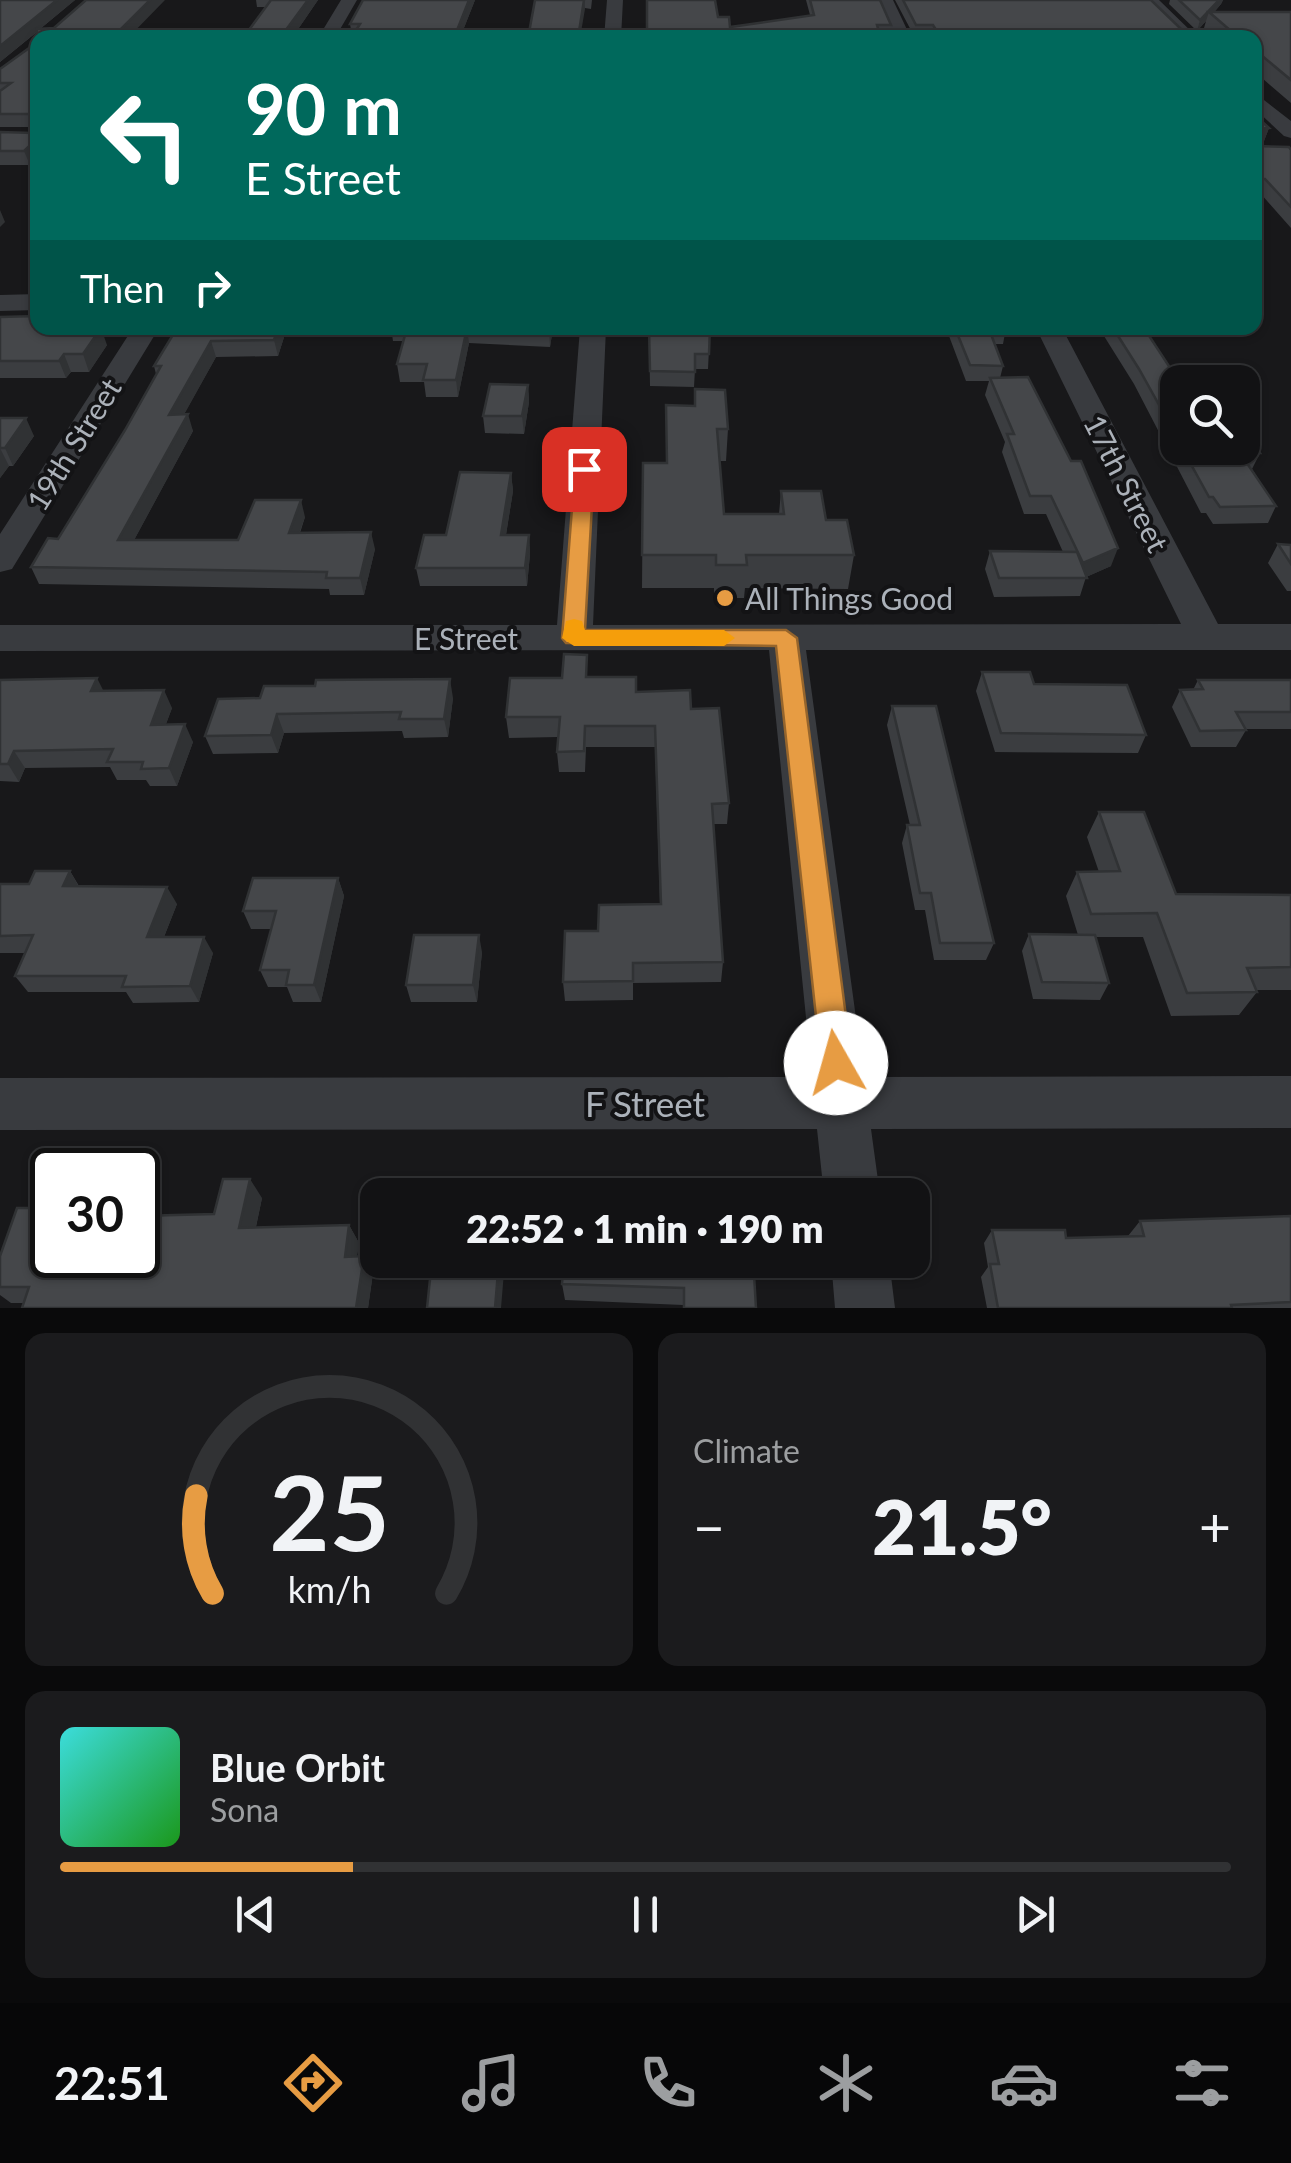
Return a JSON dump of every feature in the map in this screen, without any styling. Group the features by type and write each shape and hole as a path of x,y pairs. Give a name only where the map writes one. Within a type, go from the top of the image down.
{"street":[{"path":"331,30 349,0"},
{"path":"613,30 615,0"},
{"path":"884,0 900,30"},
{"path":"1150,0 1182,30"},
{"path":"1262,103 1291,107"},
{"path":"1262,106 1290,145"},
{"path":"0,302 30,302"},
{"name":"19th Street","path":"0,560 142,335"},
{"path":"574,638 594,335"},
{"name":"17th Street","path":"1054,335 1206,637"},
{"name":"E Street","path":"0,638 1291,637"},
{"path":"786,638 850,1178"},
{"name":"F Street","path":"0,1104 1291,1102"},
{"path":"862,1278 866,1308"}],"building":[{"path":"0,0 57,0 0,46"},
{"path":"86,0 150,0 120,30 37,30 54,28"},
{"path":"271,0 308,0 286,30 249,30"},
{"path":"363,0 469,0 457,30 356,30 360,24 350,24"},
{"path":"535,0 584,0 579,30 529,30"},
{"path":"647,0 715,0 718,17 729,17 730,27 814,15 810,0 880,0 891,25 877,25 879,30 647,30"},
{"path":"903,0 1151,0 1181,29 1191,30 936,30 933,25 916,25"},
{"path":"1179,0 1219,0 1200,20"},
{"path":"1209,12 1291,12 1291,80 1262,56 1262,30 1230,30"},
{"path":"30,47 30,114 0,114 0,91 11,83 0,83 0,69"},
{"path":"0,132 30,133 30,145 24,151 0,151"},
{"path":"1262,146 1289,147 1291,207 1265,179"},
{"path":"30,316 30,335 96,335 83,354 64,354 59,361 0,361 0,317"},
{"path":"173,335 276,335 274,340 211,341 169,415 188,414 118,540 238,540 255,500 301,500 289,533 371,532 360,578 326,578 327,572 31,567 48,538 58,539 125,430 161,366 154,366"},
{"path":"405,335 466,335 456,380 423,380 427,364 397,364"},
{"path":"649,335 710,335 709,354 695,354 695,372 650,371"},
{"path":"958,335 991,335 1003,366 970,365"},
{"path":"1117,335 1149,335 1168,365 1160,365 1160,407"},
{"path":"1028,377 1071,461 1081,461 1118,548 1083,563 1051,496 1030,496 1007,434 1014,434 990,378"},
{"path":"490,384 528,385 522,416 483,416"},
{"path":"695,389 725,390 728,429 717,429 724,514 784,514 781,491 821,491 826,520 847,520 854,555 746,555 747,565 716,565 716,555 642,555 643,463 667,463 666,405 695,406"},
{"path":"0,418 26,418 5,448 0,448"},
{"path":"1191,465 1248,465 1276,506 1220,507 1209,497"},
{"path":"460,472 511,473 501,535 529,535 525,568 416,568 424,535 446,535"},
{"path":"1278,544 1291,545 1291,564"},
{"path":"990,551 1077,552 1087,578 999,578"},
{"path":"564,654 587,655 586,677 636,677 636,692 690,690 691,709 719,708 729,803 712,804 723,962 633,963 633,981 563,982 565,931 598,931 599,905 661,904 655,726 585,726 584,751 557,752 560,717 506,717 510,678 562,678"},
{"path":"982,672 1030,672 1034,684 1127,685 1146,735 1001,733"},
{"path":"97,678 91,691 164,690 151,725 185,724 169,768 141,769 143,762 107,762 113,749 14,751 8,764 0,764 0,680"},
{"path":"450,679 444,719 399,719 401,712 277,714 271,735 205,736 218,699 260,698 264,686 315,686 316,680"},
{"path":"1198,680 1291,680 1291,712 1236,712 1246,730 1200,731 1180,690 1203,689"},
{"path":"892,706 936,706 994,943 940,943 931,893 920,893 907,825 920,825"},
{"path":"1099,812 1144,812 1176,894 1291,895 1291,967 1247,968 1257,992 1187,993 1157,913 1091,914 1077,872 1120,871"},
{"path":"35,871 70,871 63,886 167,887 147,937 204,937 190,986 122,987 126,976 15,976 33,935 0,936 0,884 29,884"},
{"path":"253,878 338,878 314,985 286,985 289,970 260,970 276,911 243,911"},
{"path":"1029,934 1095,935 1109,983 1042,982"},
{"path":"414,935 479,935 473,985 406,985"},
{"path":"223,1179 250,1179 239,1228 349,1225 345,1257 360,1256 356,1308 22,1308 29,1287 0,1287 0,1256 17,1208 30,1208 30,1278 160,1278 160,1215 214,1214"},
{"path":"1291,1216 1291,1302 1231,1305 1232,1308 998,1308 990,1264 999,1264 992,1230 1065,1230 1066,1238 1144,1236 1140,1221"},
{"path":"430,1278 498,1278 495,1308 427,1308"},
{"path":"562,1278 754,1278 756,1308 684,1308 684,1288 562,1284"}],"slow traffic":[{"path":"574,626 574,638 724,638"}],"place":[{"name":"All Things Good","path":"725,598"}],"route":[{"path":"584,469 574,638 786,638 836,1063"}]}
